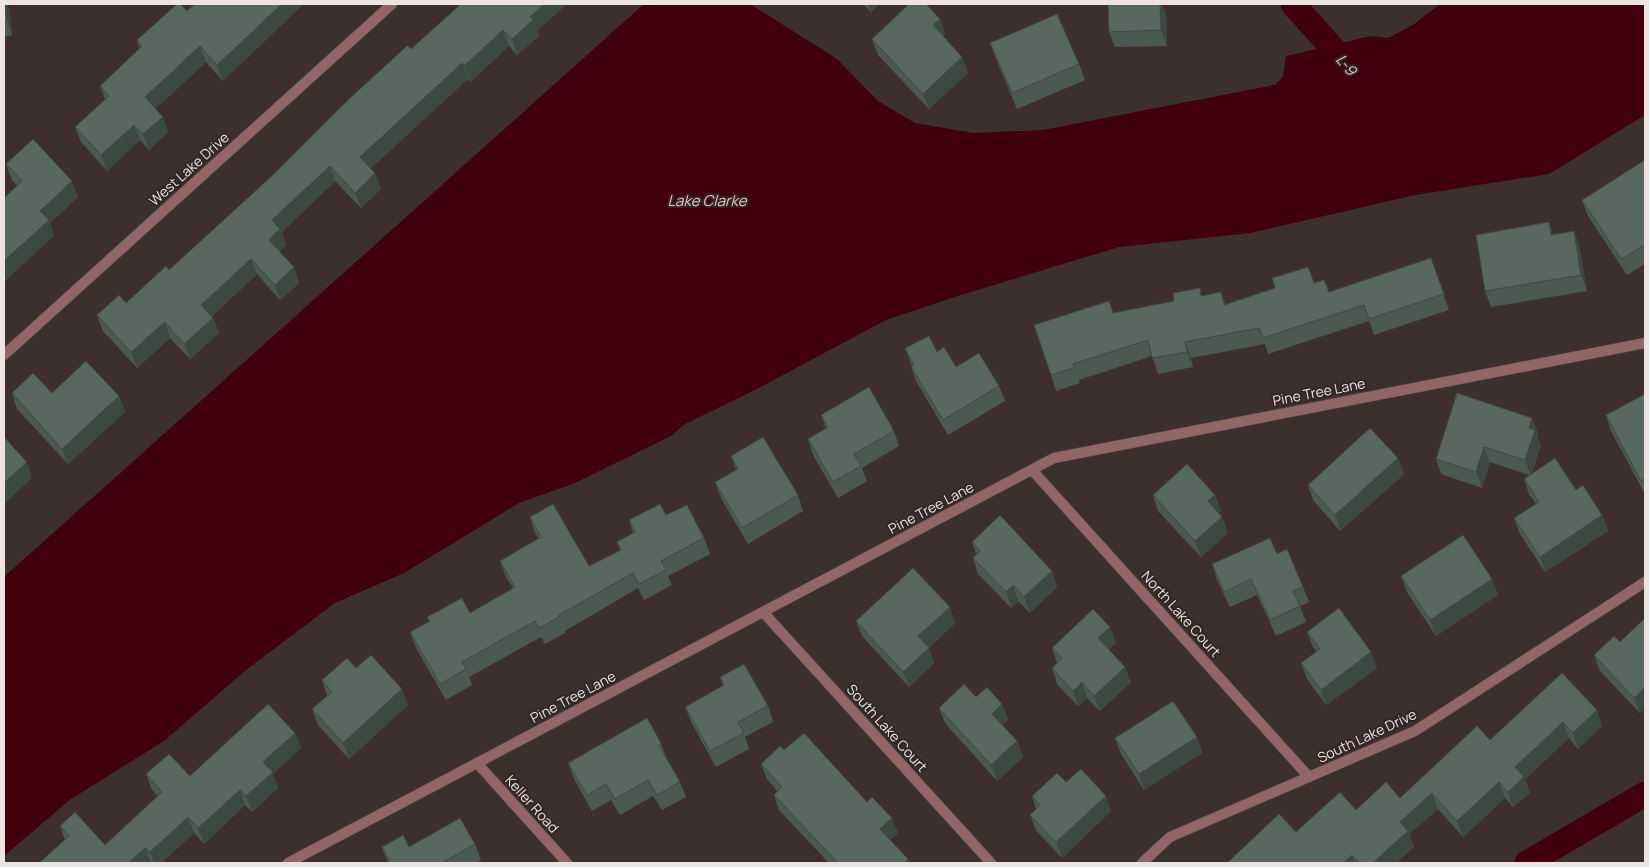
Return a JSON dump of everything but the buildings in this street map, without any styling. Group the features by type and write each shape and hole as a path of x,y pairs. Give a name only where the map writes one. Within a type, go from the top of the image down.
{"street":[{"name":"West Lake Drive","path":"4,356 392,4"},
{"name":"Pine Tree Lane","path":"288,863 1054,458 1645,343"},
{"name":"North Lake Court","path":"1032,470 1309,777"},
{"name":"South Lake Drive","path":"1142,863 1170,837 1415,731 1645,582"},
{"name":"South Lake Court","path":"763,612 991,863"},
{"name":"Keller Road","path":"477,763 567,863"}],"water":[{"name":"Lake Clarke","path":"644,4 750,4 837,59 878,101 915,123 973,133 1043,130 1275,85 1283,77 1286,56 1371,36 1388,38 1413,25 1440,4 1645,4 1645,115 1549,174 1415,195 1250,233 1119,247 886,320 757,389 685,424 671,436 575,483 519,503 404,573 335,603 246,670 164,741 71,799 4,856 4,577"}],"waterway":[{"name":"L-9","path":"1293,4 1353,71"},
{"path":"1527,863 1645,794"}]}
